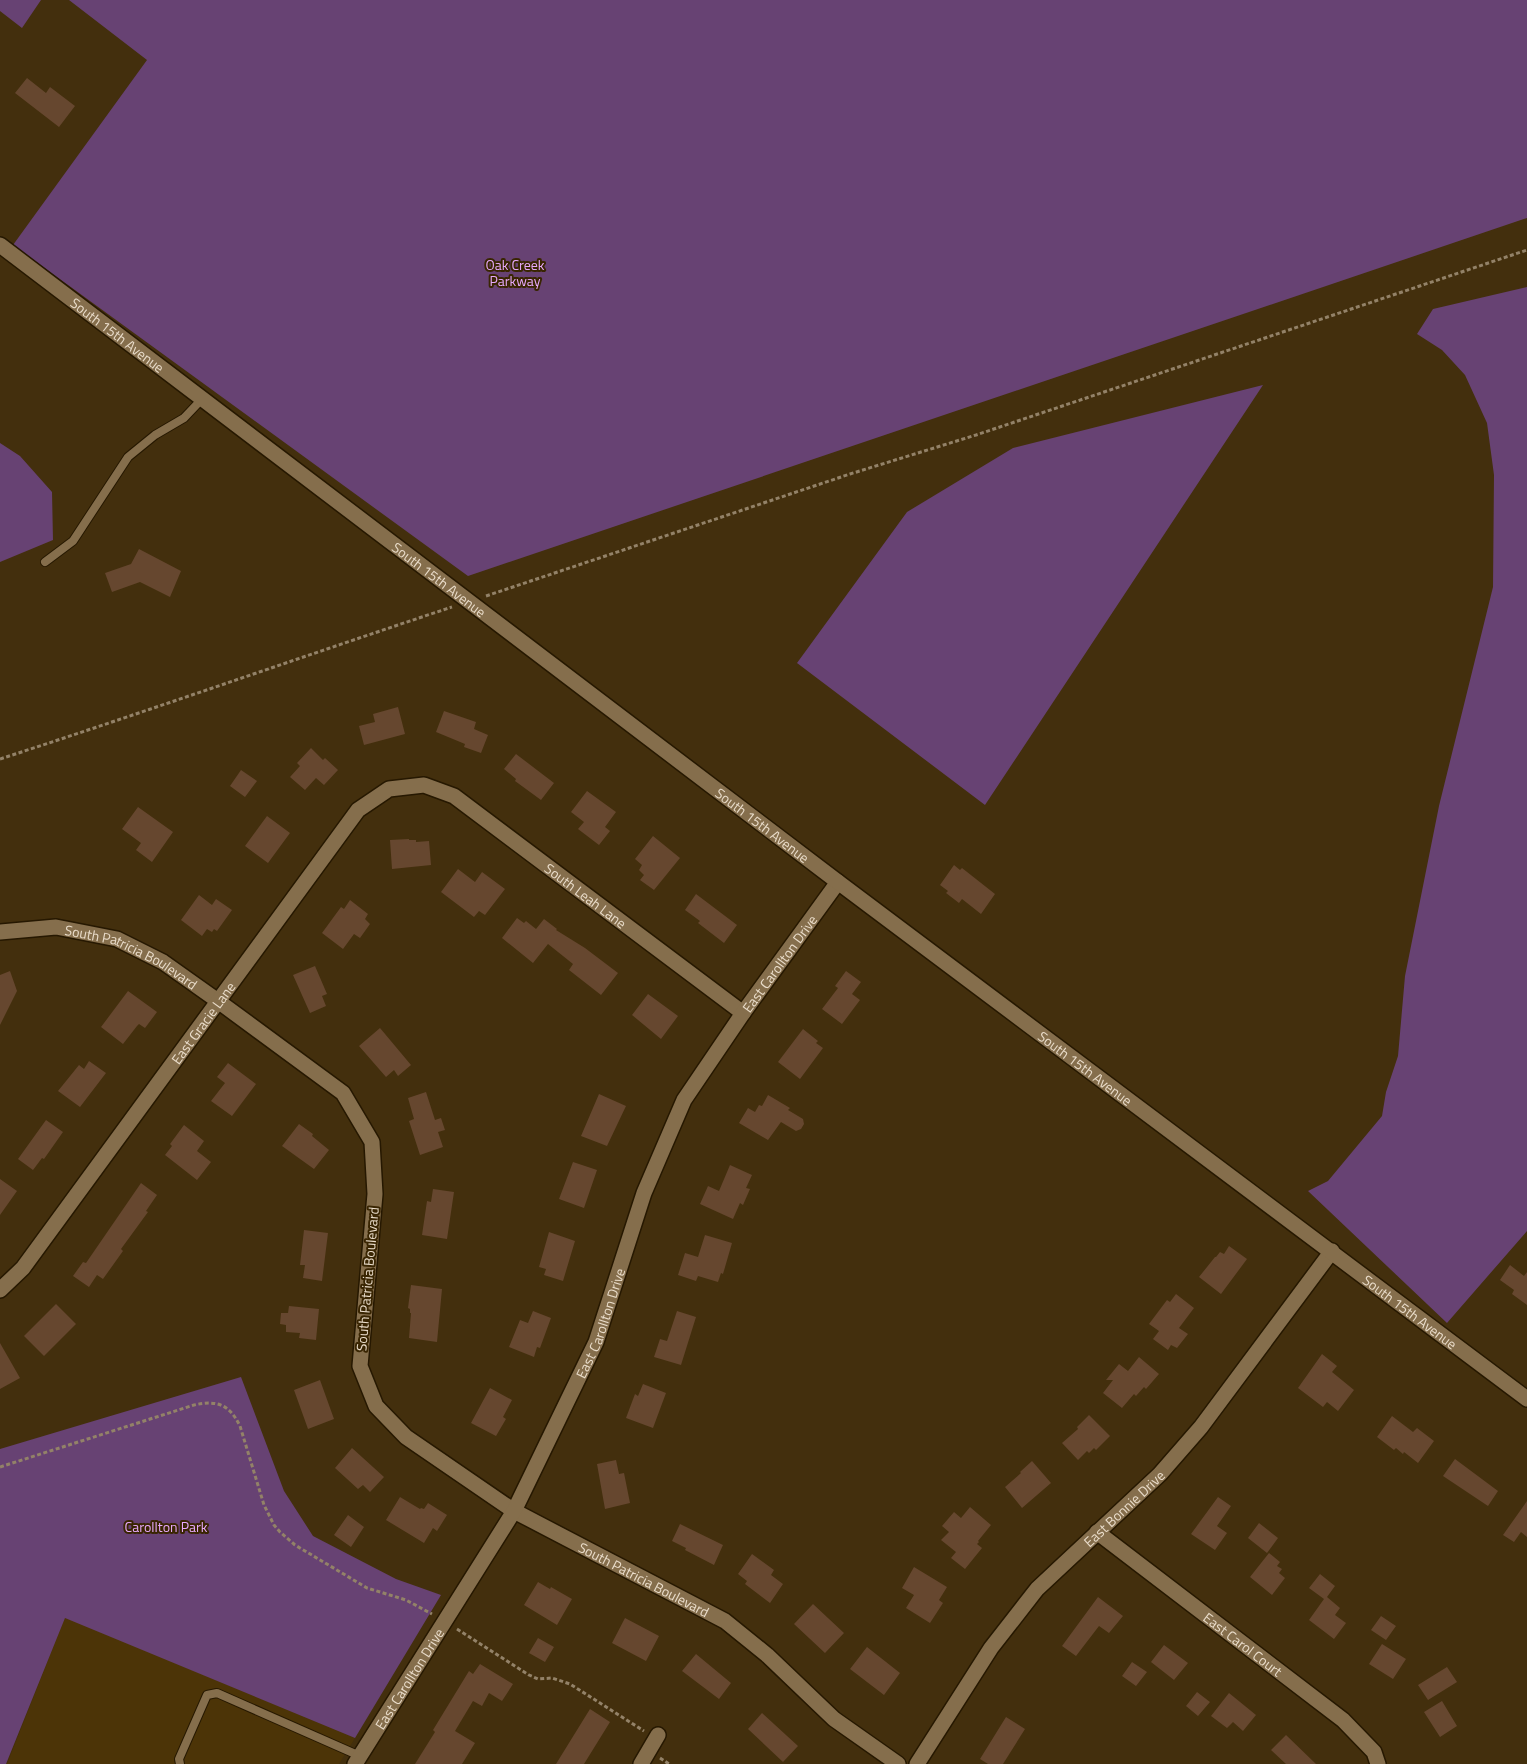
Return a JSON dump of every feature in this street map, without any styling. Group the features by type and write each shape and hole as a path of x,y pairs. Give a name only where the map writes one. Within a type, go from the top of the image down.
{"street":[{"name":"South 15th Avenue","path":"0,245 838,882 1527,1399"},
{"name":"East Gracie Lane","path":"0,1290 23,1268 358,810 389,789 424,785"},
{"name":"South Leah Lane","path":"424,785 454,796 743,1013"},
{"name":"East Carollton Drive","path":"358,1760 514,1511 596,1342 644,1192 684,1100 743,1013 838,882"},
{"name":"South Patricia Boulevard","path":"0,932 56,927 117,939 164,962 343,1093 372,1142 375,1194 360,1366 376,1406 406,1437 514,1511 725,1621 767,1655 834,1719 898,1764"},
{"name":"East Bonnie Drive","path":"917,1764 991,1648 1037,1589 1160,1474 1201,1427 1332,1251"},
{"name":"East Carol Court","path":"1098,1532 1343,1720 1374,1752 1378,1764"},
{"path":"641,1764 657,1737"}],"lane":[{"path":"44,562 73,541 128,457 154,435 184,418 202,399"},
{"path":"180,1764 179,1759 207,1695 217,1693 358,1760"}],"path":[{"path":"482,598 1527,250"},
{"path":"0,759 158,708 293,660 457,606"},
{"path":"0,1467 194,1405 211,1402 220,1404 231,1412 240,1426 264,1505 274,1525 295,1545 367,1588 406,1600 529,1675 538,1678 552,1678 570,1684 657,1737"}],"shaded area":[{"path":"65,1617 355,1738 339,1764 7,1764"}],"green space":[{"path":"0,0 41,0 22,28 0,11"},
{"name":"Oak Creek Parkway","path":"69,0 1527,0 1527,218 468,576 13,245 147,60"},
{"path":"1527,287 1527,1231 1447,1323 1308,1191 1328,1181 1382,1116 1386,1092 1398,1056 1405,976 1439,806 1493,587 1494,475 1487,423 1465,375 1442,350 1417,334 1433,309"},
{"path":"1263,385 985,805 797,663 907,512 1013,448"},
{"path":"0,443 20,456 52,492 53,540 0,562"},
{"name":"Carollton Park","path":"241,1377 284,1491 313,1536 396,1579 441,1595 355,1738 65,1618 6,1764 0,1764 0,1449"}],"building":[{"path":"27,78 46,93 50,87 75,106 59,127 15,93"},
{"path":"139,549 181,571 170,597 140,582 112,592 105,573 131,564"},
{"path":"398,707 405,734 364,745 359,726 375,722 373,714"},
{"path":"444,711 476,722 474,729 488,735 481,753 464,747 465,744 436,732"},
{"path":"311,748 323,760 325,758 338,770 324,785 316,778 305,790 290,777 300,766 297,763"},
{"path":"516,754 554,783 541,800 515,781 516,779 504,769"},
{"path":"241,770 257,781 245,797 230,786"},
{"path":"587,791 616,812 605,827 610,831 599,845 578,829 584,822 571,812"},
{"path":"138,807 173,832 152,862 136,850 141,843 122,829"},
{"path":"267,816 290,833 268,863 245,846"},
{"path":"653,836 680,858 654,890 640,880 644,875 639,870 642,865 635,859"},
{"path":"390,840 416,840 416,842 429,841 431,865 392,869"},
{"path":"954,865 960,870 962,868 995,894 981,914 962,899 959,903 946,893 948,891 940,885"},
{"path":"458,869 475,882 482,872 505,889 485,915 479,911 474,917 441,892"},
{"path":"696,894 737,925 724,943 698,923 700,921 685,910"},
{"path":"199,895 212,905 216,899 232,910 217,931 214,929 212,932 207,929 202,936 181,920"},
{"path":"350,900 368,914 365,919 370,924 360,938 354,934 343,949 322,933 341,907 344,909"},
{"path":"517,918 524,923 526,921 536,929 544,919 556,930 585,948 618,973 601,995 569,970 573,964 548,944 533,963 502,938"},
{"path":"315,966 327,994 322,996 326,1006 310,1013 293,975"},
{"path":"10,971 17,991 0,1025 0,975"},
{"path":"846,971 861,982 852,994 860,1000 842,1024 822,1009 838,988 835,986"},
{"path":"128,991 157,1012 145,1028 139,1024 123,1044 101,1027"},
{"path":"648,994 678,1016 661,1039 632,1015"},
{"path":"380,1028 411,1065 398,1076 394,1070 386,1077 359,1046"},
{"path":"803,1029 818,1041 816,1043 823,1048 800,1079 778,1062"},
{"path":"89,1061 106,1073 80,1107 58,1091 79,1065 84,1069"},
{"path":"228,1063 256,1084 232,1116 211,1101 225,1083 217,1077"},
{"path":"426,1092 435,1120 441,1118 445,1130 438,1132 443,1147 420,1155 409,1121 414,1119 408,1098"},
{"path":"599,1094 626,1106 607,1146 581,1136"},
{"path":"768,1095 790,1108 788,1110 803,1119 804,1124 801,1129 796,1131 781,1122 768,1140 739,1123 748,1108 755,1112 759,1105 762,1106"},
{"path":"46,1120 63,1132 44,1159 42,1158 33,1170 18,1159"},
{"path":"299,1124 313,1134 312,1136 329,1150 314,1169 282,1146"},
{"path":"184,1125 204,1141 197,1151 211,1162 197,1180 165,1155 172,1146 170,1144"},
{"path":"573,1162 597,1170 584,1208 559,1199"},
{"path":"730,1165 752,1175 746,1188 750,1189 743,1205 740,1203 733,1219 700,1204 708,1186 719,1191"},
{"path":"0,1179 17,1191 0,1215"},
{"path":"141,1183 157,1195 146,1211 148,1212 121,1249 123,1251 103,1279 97,1275 89,1287 73,1276 83,1262 86,1263"},
{"path":"433,1189 454,1192 447,1239 422,1235 427,1201 431,1202"},
{"path":"304,1230 328,1233 322,1281 303,1278 305,1265 300,1265"},
{"path":"549,1232 575,1241 563,1281 544,1275 546,1269 539,1267"},
{"path":"705,1235 732,1243 723,1274 721,1273 718,1282 698,1276 696,1281 678,1275 685,1253 698,1257"},
{"path":"1229,1246 1247,1259 1221,1294 1199,1277 1215,1257 1220,1252 1224,1254"},
{"path":"1510,1265 1524,1276 1527,1272 1527,1305 1512,1294 1514,1290 1500,1280"},
{"path":"411,1285 442,1289 437,1342 409,1338 411,1313 408,1308"},
{"path":"1176,1294 1194,1308 1179,1328 1188,1334 1177,1348 1171,1345 1168,1350 1153,1339 1159,1331 1149,1324 1167,1300 1170,1302"},
{"path":"56,1304 76,1324 44,1356 24,1336"},
{"path":"289,1306 319,1309 316,1340 299,1338 300,1333 286,1332 286,1325 280,1324 281,1313 288,1313"},
{"path":"533,1311 551,1318 540,1348 537,1347 534,1357 509,1347 520,1320 528,1323"},
{"path":"677,1311 696,1317 681,1365 654,1357 660,1339 667,1341"},
{"path":"0,1343 20,1378 0,1389"},
{"path":"1322,1354 1337,1366 1332,1372 1354,1390 1338,1411 1327,1402 1323,1407 1298,1388"},
{"path":"1139,1357 1159,1374 1146,1389 1144,1387 1136,1396 1134,1394 1122,1408 1103,1393 1113,1380 1106,1380 1119,1364 1128,1371"},
{"path":"320,1380 334,1419 308,1429 294,1390"},
{"path":"643,1384 666,1393 653,1428 626,1418 635,1394 638,1396"},
{"path":"490,1388 512,1400 503,1417 506,1419 496,1436 471,1423"},
{"path":"1089,1415 1110,1436 1096,1450 1094,1448 1089,1453 1087,1451 1078,1460 1062,1443 1078,1429 1077,1427"},
{"path":"1392,1416 1413,1432 1417,1428 1434,1441 1418,1463 1404,1452 1403,1454 1396,1448 1394,1450 1377,1437"},
{"path":"352,1448 384,1477 370,1492 363,1485 358,1489 335,1468"},
{"path":"1455,1459 1498,1491 1488,1506 1443,1476"},
{"path":"616,1460 619,1474 624,1473 630,1503 605,1509 597,1464"},
{"path":"1032,1461 1051,1483 1022,1508 1005,1487"},
{"path":"400,1497 420,1509 424,1509 428,1503 447,1515 437,1531 433,1528 424,1543 386,1520"},
{"path":"1218,1497 1231,1506 1217,1526 1227,1533 1215,1550 1191,1534"},
{"path":"1527,1501 1527,1537 1521,1532 1514,1542 1503,1535"},
{"path":"970,1507 991,1525 978,1541 977,1544 982,1548 965,1569 951,1558 956,1552 941,1540 949,1532 942,1526 954,1512 961,1518"},
{"path":"348,1515 364,1527 351,1547 334,1535"},
{"path":"1259,1523 1278,1538 1267,1553 1248,1538"},
{"path":"680,1524 723,1545 714,1565 672,1541"},
{"path":"1269,1553 1280,1562 1277,1566 1282,1569 1279,1573 1285,1578 1272,1595 1250,1577"},
{"path":"752,1554 774,1570 771,1575 783,1584 770,1603 745,1584 747,1581 738,1574"},
{"path":"914,1567 947,1587 939,1600 943,1603 930,1623 906,1608 914,1595 902,1588"},
{"path":"1320,1574 1335,1586 1327,1597 1340,1608 1335,1615 1346,1623 1334,1639 1309,1620 1324,1599 1309,1588"},
{"path":"538,1582 572,1599 557,1625 524,1605"},
{"path":"1098,1597 1123,1616 1109,1633 1099,1626 1076,1656 1062,1646"},
{"path":"813,1604 844,1633 825,1653 794,1624"},
{"path":"1381,1616 1396,1626 1386,1640 1371,1630"},
{"path":"625,1618 659,1636 646,1661 612,1643"},
{"path":"538,1638 554,1647 545,1662 529,1653"},
{"path":"1382,1644 1406,1659 1393,1679 1369,1664"},
{"path":"1164,1645 1188,1663 1174,1680 1151,1662"},
{"path":"867,1647 900,1673 884,1695 850,1669"},
{"path":"696,1654 731,1683 719,1699 682,1671"},
{"path":"1132,1662 1147,1672 1136,1686 1122,1676"},
{"path":"480,1664 513,1684 502,1701 489,1693 482,1706 473,1701 455,1731 475,1743 462,1764 415,1764 435,1732 433,1730 469,1671 473,1674"},
{"path":"1447,1667 1457,1682 1428,1700 1418,1685"},
{"path":"1197,1692 1210,1702 1198,1716 1186,1706"},
{"path":"1229,1693 1256,1715 1243,1731 1233,1722 1227,1728 1211,1716"},
{"path":"1442,1701 1457,1726 1440,1737 1424,1712"},
{"path":"590,1709 610,1722 584,1764 556,1764"},
{"path":"762,1713 798,1746 783,1762 748,1729"},
{"path":"1006,1717 1025,1729 1003,1764 988,1764 980,1759"},
{"path":"1286,1735 1316,1764 1286,1764 1271,1750"}]}
